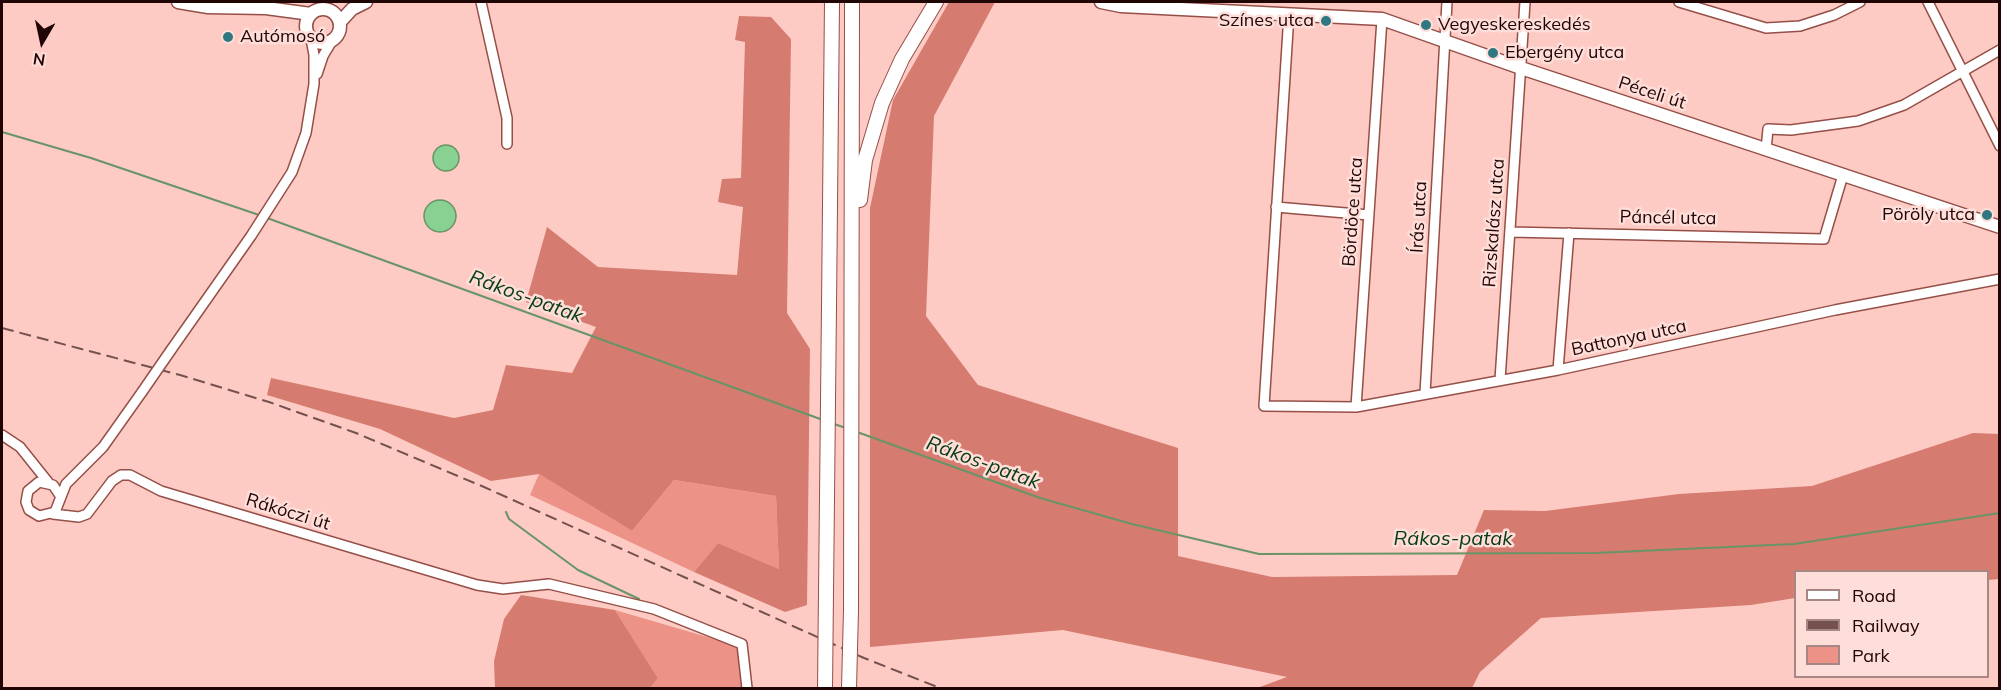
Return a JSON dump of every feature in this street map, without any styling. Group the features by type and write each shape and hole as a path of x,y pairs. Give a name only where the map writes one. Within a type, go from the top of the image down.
{"highway":[{"path":"825,688 832,2"},
{"path":"849,688 853,315 852,2"},
{"path":"853,253 865,160 877,116 894,76 936,2"}],"main road":[{"path":"178,2 219,7 266,8 311,14 322,9 331,11 351,2"},
{"path":"339,22 352,9 366,2"},
{"name":"Péceli út","path":"1101,2 1382,19 1521,68 2000,227"},
{"path":"266,8 285,15 321,44 332,41 339,33 339,22 331,11"},
{"path":"308,34 311,14"}],"street":[{"path":"481,2 507,118 507,144"},
{"name":"Írás utca","path":"1425,394 1447,2"},
{"path":"1521,68 1525,2"},
{"path":"1679,2 1766,28 1800,26 1834,15 1860,2"},
{"path":"1928,2 2000,146"},
{"path":"1289,14 1276,207 1369,215"},
{"name":"Bördöce utca","path":"1356,407 1382,19"},
{"path":"308,34 314,55 314,84"},
{"path":"53,514 66,484 103,447 273,203 299,154 322,56 332,41"},
{"path":"1766,150 1768,129 1791,130 1858,121 1904,105 1963,69 2000,50"},
{"name":"Rizskalász utca","path":"1500,380 1521,68"},
{"name":"Páncél utca","path":"1510,232 1824,239 1843,175"},
{"name":"Battonya utca","path":"1276,207 1264,406 1356,407 1558,370 1835,310 2000,279"},
{"path":"1558,370 1569,233"},
{"path":"2,435 14,442 49,483 57,489 60,501 73,516"},
{"path":"29,458 31,486 26,496 29,510 42,517 53,514 73,516"},
{"path":"31,486 39,482 49,483 77,473"},
{"name":"Rákóczi út","path":"73,516 87,514 112,481 121,475 130,475 161,491 477,585 513,588 549,584 604,595 654,609 742,644 747,688"}],"green space":[{"path":"539,474 632,531 674,480 776,496 779,569 718,543 694,572 530,495"},
{"path":"615,610 745,648 749,688 650,688 658,678"}],"shaded area":[{"path":"949,2 995,2 934,116 926,316 978,385 1178,448 1178,556 1272,577 1457,575 1484,510 1545,511 1679,494 1812,486 1973,433 1999,434 1999,579 1989,580 1989,570 1794,570 1794,598 1751,605 1541,618 1480,672 1472,688 1257,688 1287,677 1063,630 870,647 870,208 893,100"},
{"path":"739,16 771,17 791,39 787,313 810,349 807,605 785,612 694,572 718,543 779,569 776,496 674,480 632,531 539,474 491,481 380,429 267,395 271,378 454,418 493,410 506,365 572,373 596,327 526,302 547,227 598,267 737,275 743,207 718,202 722,179 741,178 745,42 735,40"},
{"path":"446,145 455,149 459,158 455,167 446,171 437,167 433,158 437,149"},
{"path":"440,200 451,205 456,216 451,227 440,232 429,227 424,216 429,205"},
{"path":"521,595 615,610 658,678 650,688 495,688 494,661 504,619"}],"waterway":[{"name":"Rákos-patak","path":"2,132 91,158 262,216"},
{"name":"Rákos-patak","path":"267,218 823,420"},
{"name":"Rákos-patak","path":"834,424 846,428"},
{"name":"Rákos-patak","path":"857,432 1040,498 1132,524 1259,554 1595,553 1794,544 2000,513"},
{"path":"506,512 509,519 578,570 639,599"}],"railway":[{"path":"2,328 180,375 269,402 356,433 484,487 864,658 940,688"}],"place":[{"name":"Színes utca","path":"1326,21"},
{"name":"Vegyeskereskedés","path":"1426,25"},
{"name":"Autómosó","path":"228,37"},
{"name":"Ebergény utca","path":"1493,53"},
{"name":"Pöröly utca","path":"1987,215"}]}
